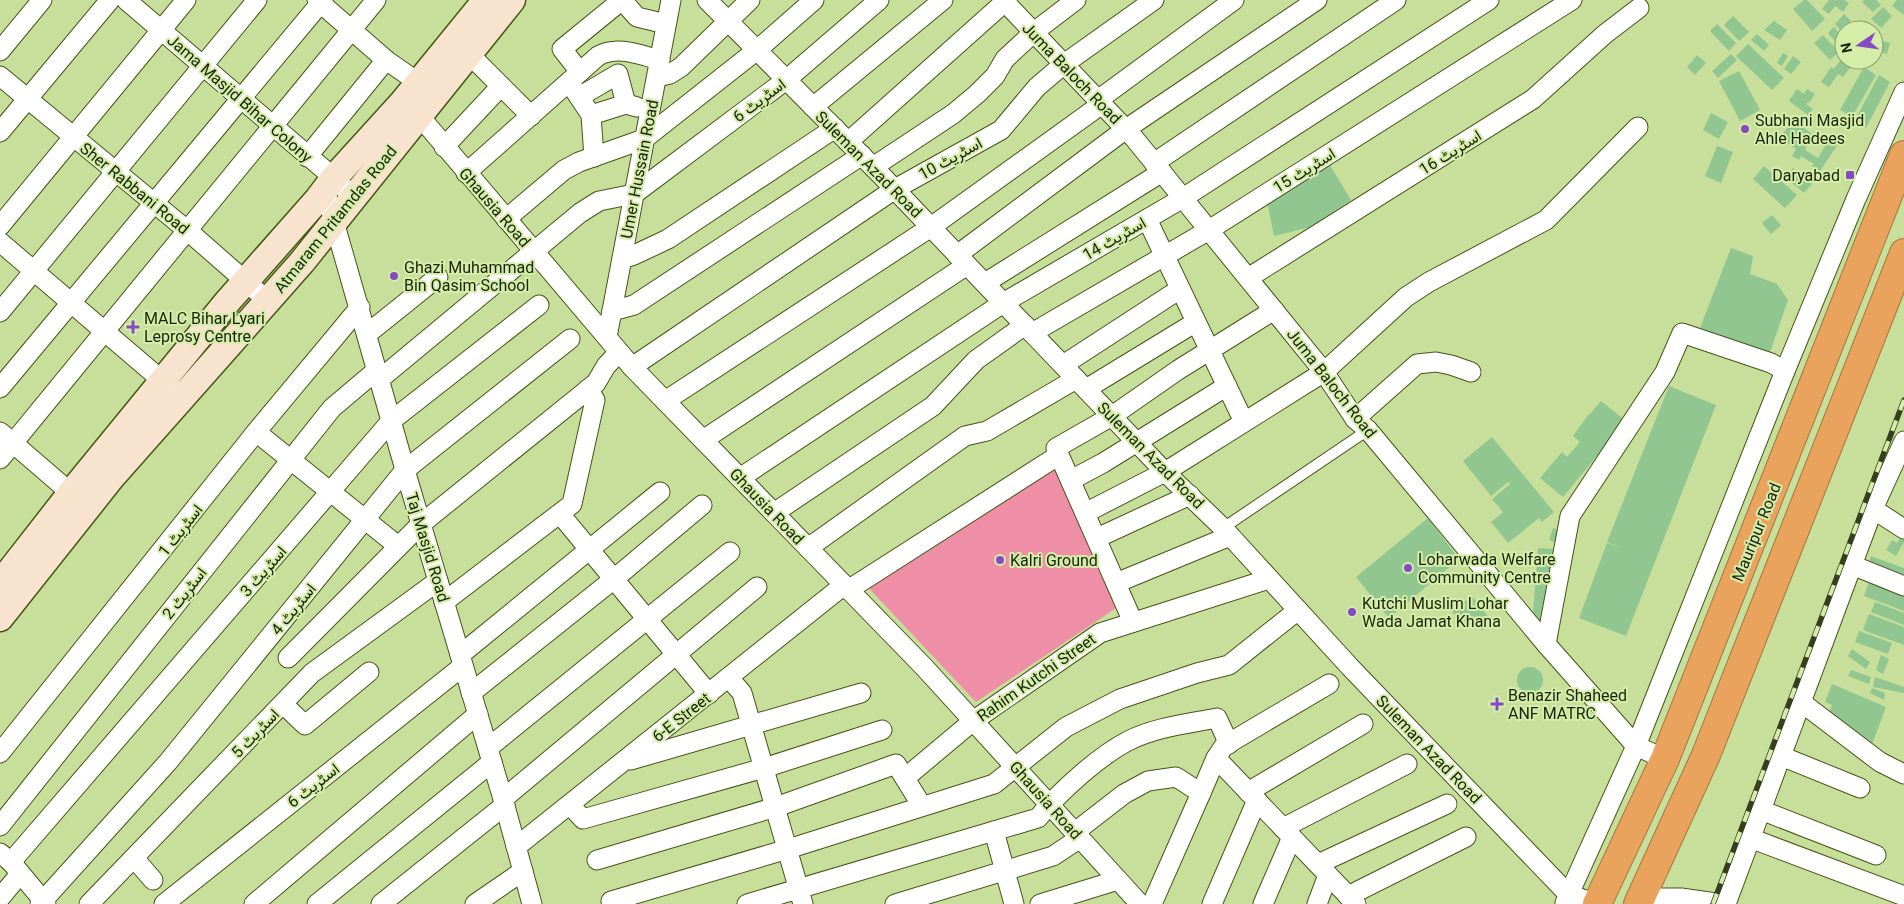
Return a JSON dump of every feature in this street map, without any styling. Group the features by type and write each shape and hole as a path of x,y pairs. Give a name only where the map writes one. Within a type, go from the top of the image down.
{"highway":[{"name":"Mauripur Road","path":"1597,904 1665,759 1904,155"},
{"path":"1639,901 1706,755 1904,253"}],"main road":[{"name":"Atmaram Pritamdas Road","path":"173,389 268,301 335,222 354,198 414,100 486,0"},
{"name":"Atmaram Pritamdas Road","path":"0,584 79,500 173,389 246,282 330,184 414,100 469,54 512,0"},
{"name":"Atmaram Pritamdas Road","path":"2,610 79,500"}],"street":[{"path":"0,51 42,0"},
{"path":"0,132 110,0"},
{"name":"Jama Masjid Bihar Colony","path":"126,0 307,157 330,184 354,198"},
{"path":"0,226 186,0"},
{"path":"0,312 257,0"},
{"path":"0,459 6,438 105,331 376,0"},
{"path":"594,157 591,115 562,49 622,0 637,17 666,24"},
{"name":"Umer Hussain Road","path":"607,337 671,0"},
{"name":"Suleman Azad Road","path":"707,0 835,128 1165,472 1226,532 1566,899 1597,904"},
{"path":"466,173 531,116 576,84 598,56 607,51 628,51 670,74 681,67 750,0"},
{"path":"506,219 564,170 580,162 644,139 757,50 814,0"},
{"name":"اسٹریٹ 6","path":"634,194 786,80 879,0"},
{"path":"813,107 942,0"},
{"path":"612,310 634,305 867,161 953,114 995,76 1005,59 1034,32 1076,0"},
{"name":"اسٹریٹ 10","path":"632,367 895,190 1001,130 1037,87 1064,64 1154,0"},
{"path":"665,400 931,227 1234,0"},
{"path":"703,440 962,260 1126,129 1318,0"},
{"path":"985,283 1158,168 1396,0"},
{"name":"اسٹریٹ 14","path":"740,478 1004,303 1183,198 1489,0"},
{"name":"اسٹریٹ 15","path":"774,513 933,406 976,360 1028,329 1209,230 1572,0"},
{"path":"0,388 320,1"},
{"name":"Ghausia Road","path":"320,1 386,60 444,147 632,367 924,667 1140,904"},
{"path":"848,142 1005,1"},
{"name":"Juma Baloch Road","path":"1005,1 1126,129 1324,372 1362,425 1546,644 1636,746 1665,759"},
{"name":"اسٹریٹ 16","path":"1248,278 1533,99 1605,34 1639,8"},
{"path":"469,54 531,116"},
{"path":"307,157 386,60"},
{"path":"576,84 618,74 626,104"},
{"name":"Sher Rabbani Road","path":"0,76 188,231 268,301"},
{"path":"444,147 501,86"},
{"path":"1566,899 1636,746 1785,371 1856,199 1904,92"},
{"path":"591,115 626,104 650,111"},
{"path":"1085,513 1165,472 1324,372 1406,297 1429,282 1546,220 1638,127"},
{"path":"622,259 668,239 835,128"},
{"name":"Taj Masjid Road","path":"330,184 335,222 405,470 504,802 532,904"},
{"name":"اسٹریٹ 2","path":"0,826 332,408 379,374 534,252 580,213 599,201 634,194"},
{"path":"1146,219 1244,422"},
{"path":"0,242 173,389"},
{"path":"367,334 438,277"},
{"path":"1063,364 1180,289"},
{"name":"اسٹریٹ 3","path":"0,898 10,863 391,421 539,305"},
{"name":"اسٹریٹ 1","path":"0,753 256,432 360,307"},
{"path":"1112,416 1210,350 1274,310"},
{"path":"808,548 965,436 987,431 1081,384 1196,322"},
{"path":"1546,644 1570,516 1665,372 1682,333 1771,364 1785,371"},
{"name":"اسٹریٹ 4","path":"43,903 168,762 405,470 570,339"},
{"path":"288,658 421,524 596,383 606,366 620,352"},
{"path":"1362,425 1417,364 1427,362 1443,363 1471,372"},
{"path":"1071,480 1103,463 1227,386"},
{"path":"444,602 572,504 595,400 588,389"},
{"name":"6-E Street","path":"516,847 846,587 1059,455 1056,448 1112,416"},
{"path":"256,432 398,546"},
{"path":"6,438 79,500"},
{"path":"1639,901 1681,898 1725,904 1872,509 1902,449"},
{"path":"1059,455 1133,622"},
{"name":"اسٹریٹ 6","path":"164,904 462,660 589,550 660,492"},
{"path":"1097,538 1190,495"},
{"path":"472,693 614,579 702,504"},
{"path":"1872,509 1904,528"},
{"path":"560,514 709,694"},
{"path":"1116,583 1226,532"},
{"path":"317,904 647,619 730,552"},
{"path":"1852,566 1904,586"},
{"name":"Rahim Kutchi Street","path":"905,778 973,721 1100,633 1269,579"},
{"name":"اسٹریٹ 5","path":"88,904 312,674 438,581"},
{"path":"381,904 757,587"},
{"path":"611,901 788,849 994,784 1066,727 1120,699 1197,673 1229,665 1298,610"},
{"path":"283,704 304,726 369,672"},
{"path":"729,678 742,693 801,897"},
{"path":"1152,904 1200,793 1216,758 1224,746 1329,684"},
{"path":"622,763 860,693"},
{"path":"1801,702 1880,762 1904,774"},
{"path":"254,904 478,714"},
{"path":"747,904 801,897 1038,818 1049,804 1095,764 1128,741 1158,730 1217,718 1229,744"},
{"path":"1212,904 1253,796 1363,724"},
{"path":"570,805 583,820 764,768 882,730"},
{"path":"1781,756 1860,788"},
{"path":"1216,758 1352,900 1466,837"},
{"path":"598,860 776,808 896,764 922,806"},
{"path":"1263,904 1288,832 1408,764"},
{"path":"895,904 1053,856 1124,794 1148,781 1176,777 1200,793"},
{"path":"1323,869 1447,804"},
{"path":"1761,810 1876,855"},
{"path":"994,832 1014,904"},
{"path":"1750,838 1904,897 1902,904"},
{"path":"134,858 153,880"},
{"path":"10,863 43,903"},
{"path":"1317,904 1323,869"},
{"path":"475,904 523,871"},
{"path":"1040,904 1118,880"}],"lane":[{"path":"1226,532 1362,425"}],"shaded area":[{"name":"Kalri Ground","path":"1059,454 1125,602 976,702 862,581"}],"building":[{"path":"1804,0 1807,0 1825,19 1812,31 1793,9"},
{"path":"1829,0 1844,0 1849,3 1843,12 1835,6 1829,14 1822,9"},
{"path":"1864,0 1876,0 1881,5 1873,12 1862,2"},
{"path":"1897,0 1904,0 1904,15 1892,6"},
{"path":"1883,7 1892,16 1884,25 1884,20 1871,19"},
{"path":"1844,14 1850,20 1839,20"},
{"path":"1733,16 1749,32 1739,41 1724,25"},
{"path":"1774,21 1787,30 1780,40 1764,30"},
{"path":"1717,24 1736,43 1729,51 1710,31"},
{"path":"1834,27 1834,40 1828,33"},
{"path":"1757,34 1769,45 1764,51 1751,40"},
{"path":"1823,35 1834,47 1834,56 1830,60 1814,43"},
{"path":"1884,42 1890,43 1887,54 1884,53"},
{"path":"1748,44 1784,78 1772,90 1736,56"},
{"path":"1783,53 1788,56 1782,66 1777,63"},
{"path":"1731,54 1737,60 1718,78 1712,71"},
{"path":"1697,55 1706,63 1695,75 1687,67"},
{"path":"1793,56 1801,62 1791,74 1784,69"},
{"path":"1831,67 1834,70 1848,70 1843,77 1838,74 1829,87 1821,82"},
{"path":"1862,70 1868,70 1876,75 1852,117 1840,110"},
{"path":"1739,71 1760,110 1740,121 1719,81"},
{"path":"1879,75 1890,82 1866,128 1854,122"},
{"path":"1797,89 1804,94 1807,89 1815,94 1809,103 1806,104 1813,109 1808,115 1789,101"},
{"path":"1711,113 1728,122 1719,139 1703,130"},
{"path":"1793,120 1812,134 1804,144 1807,146 1805,150 1818,158 1830,138 1838,144 1820,171 1812,166 1814,164 1801,156 1799,160 1792,156 1796,149 1780,138"},
{"path":"1717,146 1733,152 1721,183 1705,176"},
{"path":"1328,162 1351,200 1311,227 1274,236 1267,201"},
{"path":"1764,166 1797,195 1785,208 1753,179"},
{"path":"1793,168 1812,184 1804,193 1785,177"},
{"path":"1772,215 1781,225 1771,234 1762,223"},
{"path":"1731,248 1753,256 1750,274 1777,284 1788,300 1768,358 1698,333"},
{"path":"1669,386 1716,405 1626,636 1579,618 1607,543 1622,548 1607,542"},
{"path":"1601,401 1626,421 1563,497 1540,478 1562,452 1567,457 1580,442 1573,436"},
{"path":"1492,437 1554,512 1542,522 1539,518 1508,543 1491,522 1503,512 1492,499 1510,484 1508,482 1491,496 1463,461"},
{"name":"Loharwada Welfare Community Centre","path":"1428,518 1459,559 1389,618 1356,577"},
{"path":"1553,528 1564,532 1560,544 1549,540"},
{"path":"1904,531 1904,542 1896,556 1886,550 1892,540 1897,543"},
{"path":"1538,548 1555,549 1548,623 1540,625 1533,614"},
{"path":"1871,556 1904,568 1904,581 1867,567"},
{"path":"1871,576 1904,588 1904,611 1864,596"},
{"path":"1472,596 1492,622 1482,631 1472,619 1464,626 1452,611"},
{"path":"1875,602 1904,613 1904,625 1871,612"},
{"path":"1869,614 1904,627 1904,645 1863,630"},
{"path":"1859,631 1892,643 1888,654 1855,642"},
{"path":"1852,649 1870,662 1866,669 1848,656"},
{"path":"1881,655 1889,659 1883,674 1876,670"},
{"path":"1530,667 1539,671 1543,680 1539,689 1530,693 1521,689 1517,680 1521,671"},
{"path":"1851,670 1871,677 1869,684 1848,676"},
{"path":"1875,677 1904,687 1904,693 1873,687"},
{"path":"1832,684 1886,707 1871,747 1828,717 1832,705 1825,702"},
{"path":"1872,688 1885,693 1884,700 1870,693"}],"railway":[{"path":"1713,904 1904,400"}],"place":[{"name":"Subhani Masjid Ahle Hadees","path":"1745,129"},
{"name":"Daryabad","path":"1850,175"},
{"name":"Ghazi Muhammad Bin Qasim School","path":"394,276"},
{"name":"MALC Bihar Lyari Leprosy Centre","path":"133,327"},
{"name":"Kalri Ground","path":"1000,560"},
{"name":"Loharwada Welfare Community Centre","path":"1408,568"},
{"name":"Kutchi Muslim Lohar Wada Jamat Khana","path":"1352,612"},
{"name":"Benazir Shaheed ANF MATRC","path":"1497,704"}]}
